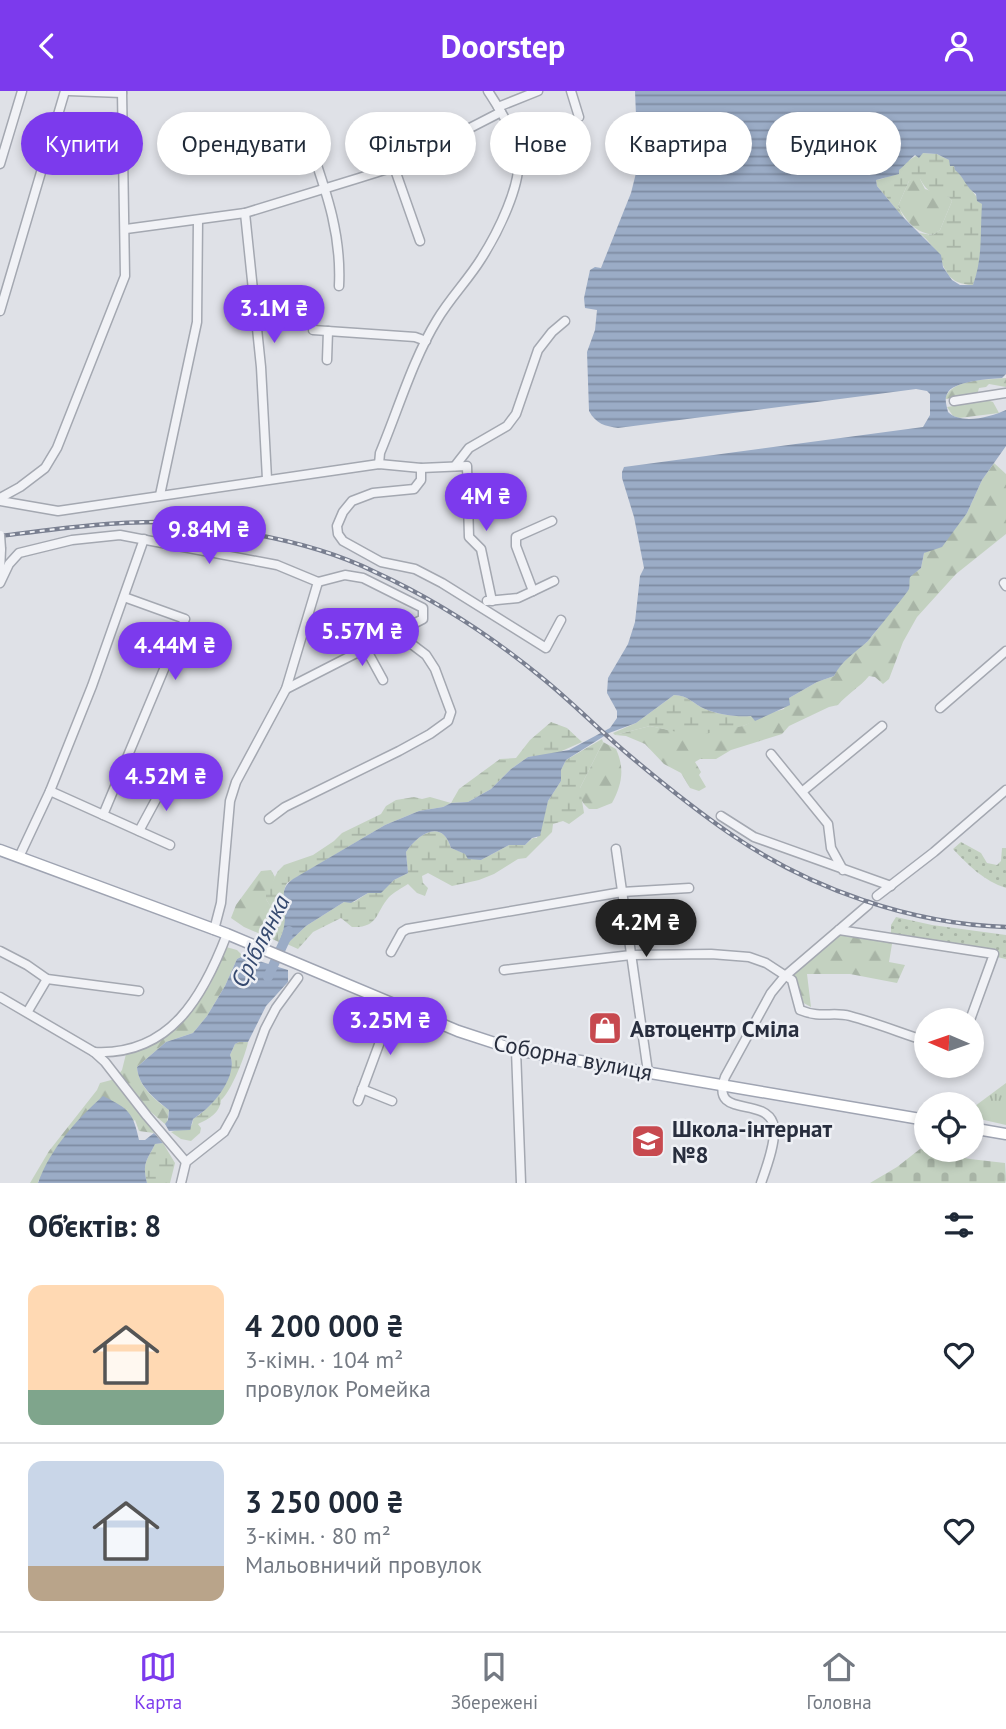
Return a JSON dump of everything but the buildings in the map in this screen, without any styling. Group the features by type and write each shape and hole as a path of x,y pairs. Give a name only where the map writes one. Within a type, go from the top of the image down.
{"main road":[{"name":"Соборна вулиця","path":"0,851 227,935 476,1038 516,1050 914,1118"},
{"path":"984,1130 1006,1134"}],"street":[{"path":"0,164 22,91"},
{"path":"0,311 67,91 122,92 125,276 57,448 45,468 0,499"},
{"path":"379,464 380,453 426,341 437,319 481,260 517,179 518,152 500,110 488,91"},
{"path":"476,123 538,91"},
{"path":"571,91 577,112"},
{"path":"320,175 338,235 339,286"},
{"path":"126,229 245,213 366,175"},
{"path":"397,175 420,241"},
{"path":"245,213 261,367 267,479"},
{"path":"160,495 197,322 198,220"},
{"path":"456,466 469,448 507,426 516,414 538,350 565,321"},
{"path":"313,330 415,337 426,341"},
{"path":"327,360 328,331"},
{"path":"954,401 1006,393"},
{"path":"0,499 58,511 379,464 421,468 467,465 469,537 481,549 492,601"},
{"path":"421,468 421,480 414,489 373,493 352,501 342,512 337,526 343,541 372,557 415,569 442,583 546,648 561,620"},
{"path":"533,591 516,546 516,537 552,521"},
{"path":"0,535 0,572"},
{"path":"0,583 9,564 19,554 72,540 120,535 277,565 318,582 345,575 363,578 423,608 423,619 286,689"},
{"path":"19,857 50,791 144,540"},
{"path":"214,930 220,902 230,801 236,782 286,689 318,582"},
{"path":"477,603 518,598 554,582"},
{"path":"103,815 185,619 124,597"},
{"path":"269,819 285,807 399,751 448,721 451,712 435,669 426,655 397,633"},
{"path":"366,649 383,680"},
{"path":"940,708 1006,651"},
{"path":"803,791 882,726"},
{"path":"771,754 828,824 831,848 843,870"},
{"path":"139,831 166,781"},
{"path":"877,896 1006,790"},
{"path":"50,791 170,845"},
{"path":"721,816 754,837 891,886"},
{"path":"616,849 648,1072"},
{"path":"391,952 402,932 407,929 622,892 689,888"},
{"path":"761,1183 770,1156 773,1121 756,1108 730,1104 726,1100 722,1085 771,993 785,976 868,905"},
{"path":"839,930 994,954 974,1008"},
{"path":"94,1052 123,1051 148,1042 171,1028 189,1009 205,985 227,935"},
{"path":"0,951 47,979 139,991"},
{"path":"504,970 631,955 749,957 771,966 792,980 800,1010 827,1016 846,1015 914,1037"},
{"path":"771,966 775,978 771,993"},
{"path":"181,1183 186,1162 224,1132 234,1114 265,1029 276,1008 299,978"},
{"path":"28,1011 47,979"},
{"path":"0,997 28,1011 106,1062 186,1162"},
{"path":"358,1101 394,1004"},
{"path":"516,1050 521,1183"},
{"path":"362,1089 392,1101"}],"green space":[{"path":"923,153 937,154 949,160 982,204 980,265 973,285 963,284 950,277 930,243 919,233 933,235 940,230 952,201 949,197 932,192 920,179 909,181 898,206 905,220 877,186 876,180 901,175 901,167"},
{"path":"920,179 925,189 949,197 952,201 940,230 933,235 912,225 898,206 909,181"},
{"path":"1006,378 1006,387 989,384 979,388 977,395 945,399 949,392 962,384"},
{"path":"987,400 993,402 999,413 959,418 953,416 947,407"},
{"path":"994,463 1006,474 1006,534 956,574 917,617 903,642 889,679 883,684 875,677 869,676 838,705 789,726 782,734 731,750 716,759 700,759 695,762 706,787 699,791 690,788 681,773 664,764 645,744 626,736 615,735 650,726 669,730 743,726 784,709 789,698 834,676 838,668 877,630 909,577 921,568 924,553 967,513 982,480"},
{"path":"674,695 687,698 711,711 752,716 755,721 695,736 650,726 615,735 613,733 636,723"},
{"path":"551,722 567,728 582,742 555,754 528,757 491,789 468,802 451,803 459,789 500,759 516,758 530,740"},
{"path":"602,739 603,742 580,788 584,813 569,824 563,821 553,824 552,832 526,858 518,859 479,880 452,886 428,873 422,876 423,883 428,888 425,896 417,893 408,884 389,897 367,925 352,927 341,918 313,932 298,949 287,944 306,926 344,902 354,902 368,893 380,893 394,880 408,873 406,852 423,835 430,832 442,833 451,848 481,860 509,845 525,845 537,838 548,801 561,781 561,770 566,760"},
{"path":"603,742 616,749 621,763 620,783 612,803 589,809 582,800 580,788"},
{"path":"430,797 451,803 419,811 385,825 287,883 284,894 286,913 279,942 276,916 266,894 284,865 313,855 342,833 381,814 386,806 396,800"},
{"path":"961,842 981,853 987,863 997,865 1001,861 1002,848 1006,848 1006,888 984,877 953,849"},
{"path":"271,870 275,877 266,899 276,915 279,942 244,927 231,918 236,905 261,871"},
{"path":"896,917 1006,935 1006,959 997,957 997,951 891,934 891,925"},
{"path":"840,930 893,938 889,962 905,965 897,983 850,974 807,974 811,1007 798,1000 785,976"},
{"path":"226,947 237,950 243,956 237,959 207,1016 193,1033 166,1042 137,1067 144,1086 169,1110 167,1123 146,1108 143,1117 154,1133 139,1131 135,1120 38,1183 30,1183 49,1151 100,1083 115,1079 122,1070 126,1054 193,1009 210,985"},
{"path":"248,1042 238,1073 221,1100 219,1109 198,1124 200,1133 191,1141 181,1139 171,1132 192,1125 193,1119 215,1100 227,1081 230,1055 235,1044"},
{"path":"1006,1083 1006,1125 984,1120 984,1099"},
{"path":"163,1143 175,1163 170,1183 147,1183 146,1162 155,1144"},
{"path":"914,1154 914,1162 984,1161 1005,1163 1006,1180 1005,1183 870,1183"}],"water":[{"path":"635,91 1006,91 1006,374 1002,378 972,381 956,386 947,394 946,401 948,412 960,418 984,417 1006,410 1006,446 982,480 967,513 942,547 924,553 921,568 910,577 907,592 868,641 845,661 834,676 789,698 790,705 755,721 751,716 711,711 687,698 674,695 636,723 609,733 566,760 561,770 561,781 548,801 540,836 532,838 525,845 509,845 481,860 468,859 465,854 451,848 442,833 430,832 411,845 406,852 408,873 394,880 381,893 368,893 351,903 344,902 306,926 287,944 279,942 285,922 284,891 293,879 385,825 419,811 468,802 491,789 528,757 569,750 610,728 617,718 617,711 607,693 608,678 628,644 635,622 640,576 644,568 634,517 622,478 624,467 923,427 930,415 930,394 916,389 618,428 598,422 589,411 587,352 595,330 597,310 585,308 584,298 590,270 601,268 636,175 752,175 752,112 636,112","holes":["766,112 901,112 901,168 915,155 919,158 923,153 937,154 949,160 950,166 954,166 976,194 977,201 982,204 980,255 973,285 960,285 952,280 943,267 941,255 901,215 877,186 876,180 895,175 766,175"]},
{"path":"243,956 288,970 288,982 266,1006 248,1042 235,1044 230,1055 231,1072 222,1091 193,1119 190,1130 169,1131 165,1124 169,1110 144,1086 137,1067 166,1042 193,1033 225,986 237,959"},
{"path":"103,1096 128,1112 139,1140 145,1140 154,1133 163,1143 155,1144 146,1162 147,1183 38,1183 65,1135"}],"waterway":[{"name":"Сріблянка","path":"268,977 289,931"}],"railway":[{"path":"0,536 105,524 168,522 275,538 356,563 440,606 502,647 667,787 719,826 795,872 828,887 898,911 934,919 1006,927"}],"place":[{"name":"Автоцентр Сміла","path":"605,1028"},
{"name":"Школа-інтернат №8","path":"648,1141"}]}
